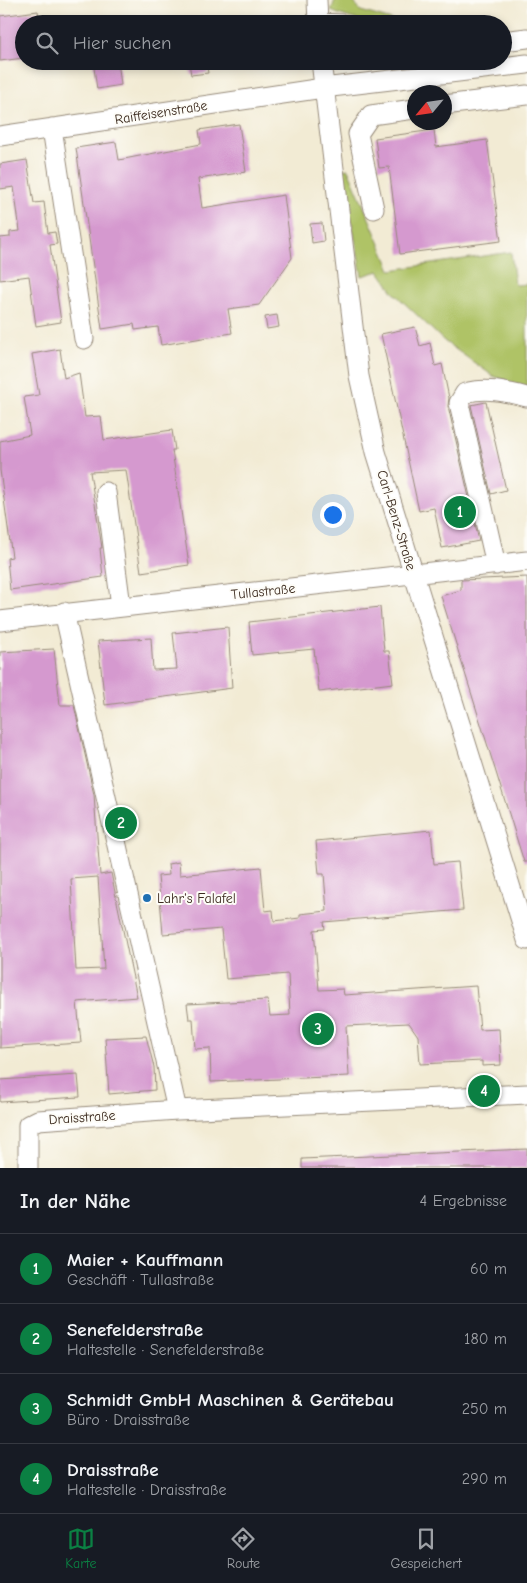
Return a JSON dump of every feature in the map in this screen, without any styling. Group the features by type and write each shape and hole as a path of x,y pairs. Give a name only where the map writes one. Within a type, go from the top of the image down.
{"street":[{"path":"317,0 318,15"},
{"path":"512,40 527,38"},
{"name":"Raiffeisenstraße","path":"512,66 527,64"},
{"path":"322,70 323,88"},
{"name":"Raiffeisenstraße","path":"0,136 323,88 476,70"},
{"name":"Carl-Benz-Straße","path":"323,88 359,376 376,452 527,940"},
{"path":"452,104 527,95"},
{"path":"374,209 358,134 371,115 407,110"},
{"path":"52,128 84,339"},
{"path":"496,565 460,403 465,393 476,390 505,391 527,397"},
{"path":"106,492 122,606"},
{"name":"Tullastraße","path":"0,621 64,612 527,561"},
{"path":"64,612 177,1110"},
{"name":"Draisstraße","path":"28,1168 28,1125 38,1120 177,1110 527,1094"}],"green space":[{"path":"335,0 352,0 361,11 375,15 340,15 331,11"},
{"path":"348,169 391,270 511,252 515,285 527,284 527,388 493,376 444,341 394,293 379,271 362,276 342,170"}],"building":[{"path":"38,11 39,15 15,15 15,59 0,61 0,16"},
{"path":"94,70 119,70 121,85 97,89"},
{"path":"190,70 208,70 208,73 191,75"},
{"path":"239,124 246,172 198,179 202,208 284,195 292,258 259,305 228,309 232,333 161,345 158,327 135,330 134,324 102,329 76,148 116,142 119,160 201,144 199,130"},
{"path":"434,130 436,147 487,140 501,241 400,254 389,167 379,168 375,138"},
{"path":"27,160 34,203 44,202 48,233 55,232 57,244 50,245 61,322 36,326 29,276 0,280 0,238 10,237 10,232 20,231 14,187 0,189 0,164"},
{"path":"322,223 324,241 312,243 310,224"},
{"path":"277,315 279,327 267,329 265,317"},
{"path":"415,327 420,346 430,343 435,366 442,364 449,398 448,406 479,541 442,548 434,508 419,511 381,334"},
{"path":"60,349 64,378 79,373 85,417 101,416 104,440 172,430 175,450 172,450 189,565 141,572 126,470 90,472 102,548 100,548 103,577 10,590 7,558 12,557 0,470 0,441 30,435 24,397 39,395 32,354"},
{"path":"486,402 506,490 491,494 471,405"},
{"path":"527,577 527,862 524,862 441,596 461,590 461,580"},
{"path":"380,607 384,651 389,651 393,683 319,692 314,649 252,655 249,622"},
{"path":"228,627 232,688 105,705 98,641 151,638 153,670 177,669 173,633"},
{"path":"54,649 60,705 74,705 94,795 100,875 111,873 137,997 77,1002 81,1043 0,1048 0,652","holes":["98,877 104,969 76,970 71,879"]},
{"path":"431,830 434,864 458,862 463,910 324,922 325,929 314,930 319,990 343,989 344,995 476,986 480,1030 499,1029 501,1065 482,1066 482,1061 420,1064 418,1036 409,1023 346,1026 349,1076 211,1082 210,1048 195,1049 193,1019 189,1019 187,1004 268,1000 270,1016 290,1015 288,974 226,979 221,929 163,934 158,876 169,875 168,864 179,862 180,875 261,867 265,911 273,910 274,921 300,918 300,914 327,911 324,874 319,874 316,841"},
{"path":"146,1036 154,1067 155,1090 109,1094 105,1038"},
{"path":"78,1075 80,1097 0,1102 0,1080"},
{"path":"527,1149 527,1168 302,1168 302,1159"}],"place":[{"name":"Maier + Kauffmann","path":"460,512"},
{"name":"Senefelderstraße","path":"121,823"},
{"name":"Lahr's Falafel","path":"147,898"},
{"name":"Schmidt GmbH Maschinen & Gerätebau","path":"318,1029"},
{"name":"Draisstraße","path":"484,1091"}]}
